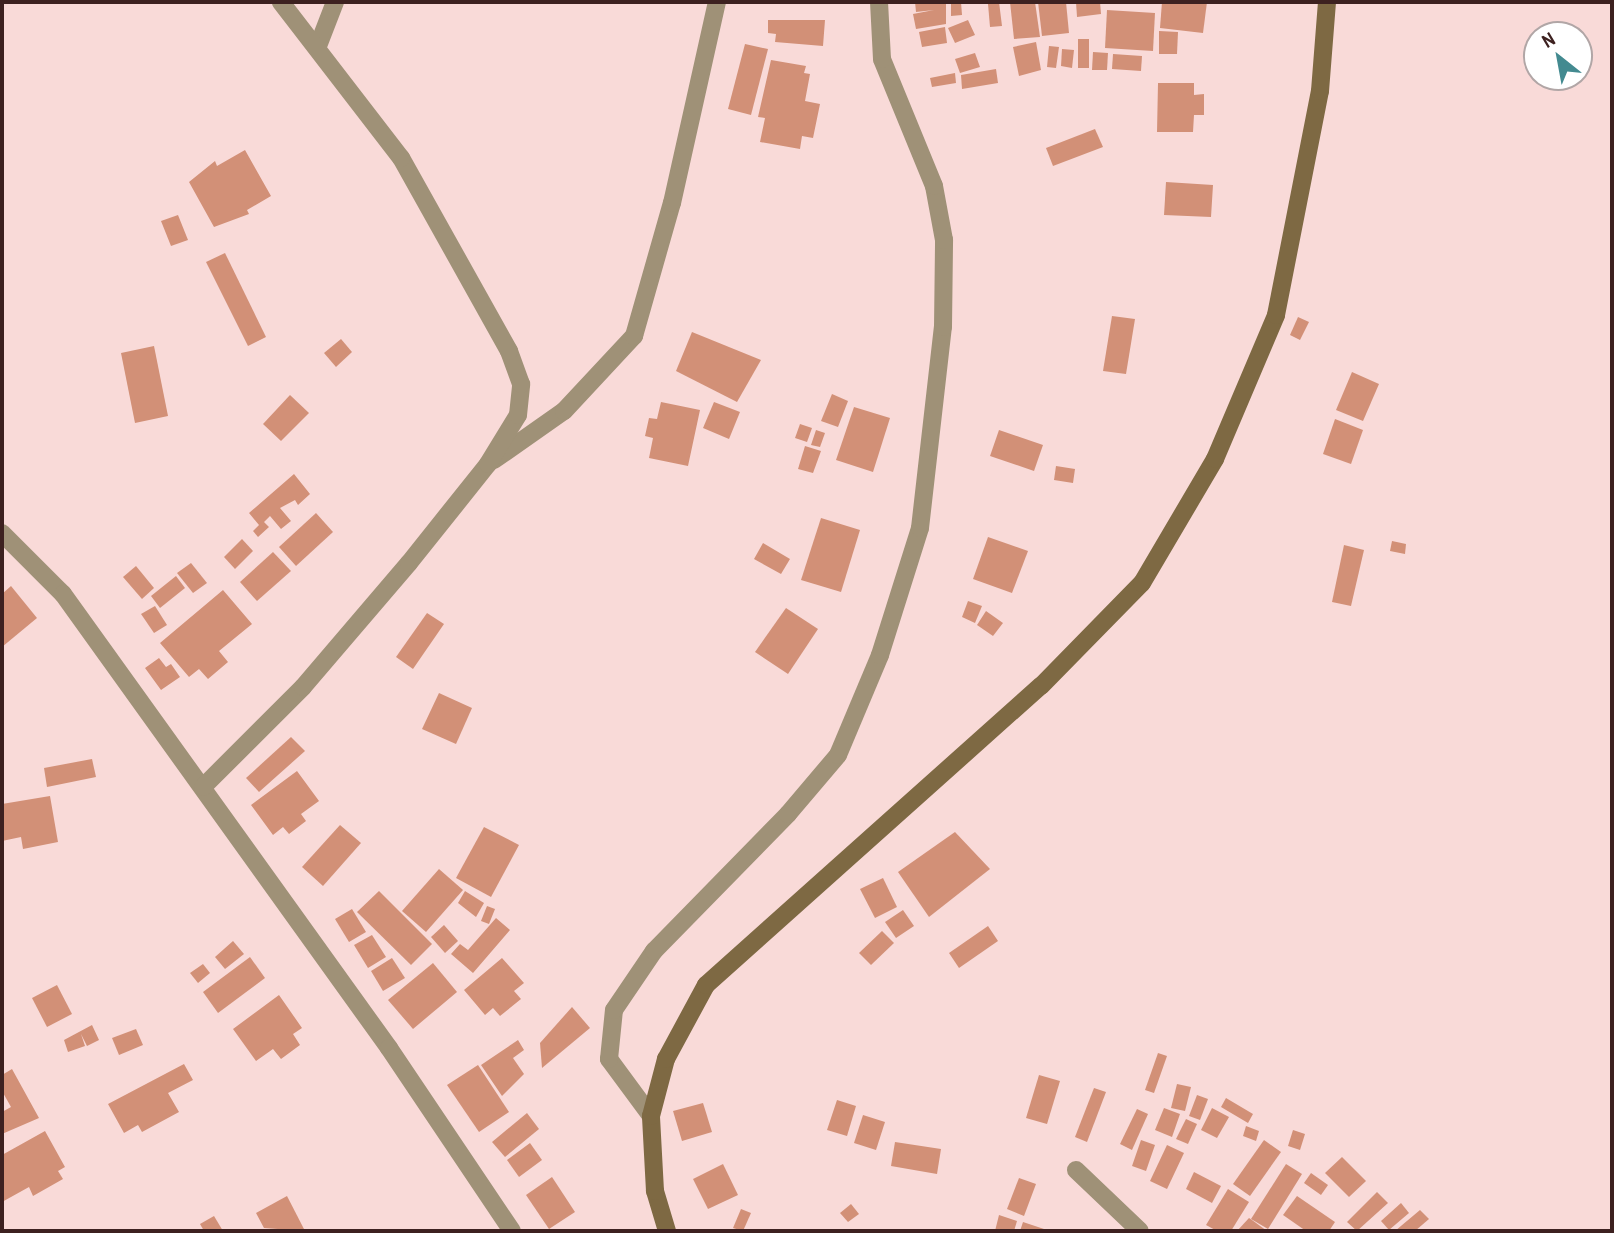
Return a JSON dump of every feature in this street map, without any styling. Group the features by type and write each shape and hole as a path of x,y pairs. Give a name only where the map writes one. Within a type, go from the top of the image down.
{"main road":[{"path":"667,1231 655,1191 651,1116 666,1059 706,985 1041,686 1142,583 1215,459 1276,315 1320,91 1326,2"}],"street":[{"path":"203,787 303,687 488,464 518,415 521,384 509,351 401,158 318,46 281,2"},
{"path":"318,46 335,2"},
{"path":"488,464 564,411 634,336 672,203 717,2"},
{"path":"651,1116 609,1059 614,1010 654,951 788,814 838,755 880,655 920,528 943,327 944,240 934,186 882,59 879,2"},
{"path":"2,533 63,594 203,787 512,1231"},
{"path":"1076,1170 1140,1231"}],"building":[{"path":"915,2 946,2 946,24 916,29 913,14 934,10 916,12"},
{"path":"951,2 961,2 962,15 951,16"},
{"path":"999,2 1002,26 990,27 988,4"},
{"path":"1010,2 1035,2 1040,37 1014,39"},
{"path":"1038,2 1066,2 1069,33 1042,36"},
{"path":"1076,2 1100,2 1101,14 1077,17"},
{"path":"1162,2 1207,2 1203,33 1160,28"},
{"path":"1107,10 1155,13 1153,51 1105,48"},
{"path":"768,20 825,20 823,46 775,42 776,34 768,33"},
{"path":"968,20 975,35 955,43 948,28"},
{"path":"945,27 947,43 922,47 919,32"},
{"path":"1159,31 1178,32 1177,54 1159,54"},
{"path":"1078,39 1089,39 1089,68 1078,68"},
{"path":"1036,42 1041,70 1019,76 1013,47"},
{"path":"745,44 768,49 751,115 728,109"},
{"path":"1049,46 1059,47 1056,68 1047,67"},
{"path":"1062,49 1074,50 1072,68 1061,66"},
{"path":"1093,52 1108,53 1107,70 1092,70"},
{"path":"975,53 980,67 960,73 955,59"},
{"path":"1113,54 1142,56 1141,71 1112,69"},
{"path":"771,60 806,66 804,73 810,74 805,101 820,104 813,138 802,136 800,149 760,142 765,118 758,117"},
{"path":"996,69 998,83 962,89 961,75"},
{"path":"955,73 956,83 932,87 930,78"},
{"path":"1158,83 1194,83 1194,95 1204,94 1204,115 1194,115 1193,132 1157,132"},
{"path":"1095,129 1103,147 1053,166 1046,148"},
{"path":"245,150 271,196 247,210 249,214 214,227 189,182 215,161 217,166"},
{"path":"1166,182 1213,185 1211,217 1164,215"},
{"path":"178,215 188,240 171,246 161,221"},
{"path":"225,253 266,337 248,346 206,262"},
{"path":"1112,316 1135,319 1126,374 1103,371"},
{"path":"1298,317 1309,322 1300,340 1290,335"},
{"path":"692,332 761,360 737,402 676,371"},
{"path":"341,339 352,352 336,367 324,353"},
{"path":"154,346 168,416 135,423 121,353"},
{"path":"1352,372 1379,384 1363,421 1336,410"},
{"path":"832,394 848,401 838,427 821,421"},
{"path":"290,395 309,413 281,441 263,424"},
{"path":"661,402 700,410 688,466 649,458 653,438 645,436 649,418 657,419"},
{"path":"714,402 740,412 729,439 703,428"},
{"path":"854,407 890,418 873,472 836,460"},
{"path":"1335,419 1363,430 1351,464 1323,454"},
{"path":"800,424 812,428 807,442 795,438"},
{"path":"816,430 825,433 820,447 811,445"},
{"path":"999,430 1043,445 1034,471 990,456"},
{"path":"805,446 821,451 813,473 798,469"},
{"path":"1056,466 1075,469 1073,483 1054,480"},
{"path":"294,474 310,494 298,505 295,500 280,508 291,521 281,529 270,516 264,522 269,527 258,537 253,531 259,525 249,513"},
{"path":"316,513 333,532 296,566 279,547"},
{"path":"821,518 860,530 841,592 801,580"},
{"path":"988,537 1028,551 1012,593 973,579"},
{"path":"242,539 253,551 235,569 224,557"},
{"path":"1392,541 1406,544 1405,554 1390,551"},
{"path":"763,543 790,559 781,574 754,559"},
{"path":"1344,545 1364,550 1351,606 1332,602"},
{"path":"273,552 291,571 257,601 240,582"},
{"path":"191,563 207,583 193,593 177,573"},
{"path":"136,566 154,588 142,599 123,577"},
{"path":"176,576 185,588 160,608 151,596"},
{"path":"11,586 37,618 2,647 2,594"},
{"path":"223,590 252,624 219,651 228,662 208,679 199,669 189,677 160,643"},
{"path":"968,601 982,606 975,623 962,617"},
{"path":"155,606 167,625 154,633 141,614"},
{"path":"786,608 818,629 788,674 755,652"},
{"path":"986,611 1003,623 993,636 977,625"},
{"path":"427,613 444,624 413,669 396,657"},
{"path":"159,658 166,667 171,664 180,677 161,690 145,668"},
{"path":"439,693 472,708 456,744 422,729"},
{"path":"291,737 305,751 259,792 246,778"},
{"path":"92,759 96,777 47,787 44,768"},
{"path":"297,771 319,801 301,814 306,821 289,834 283,827 273,835 251,805"},
{"path":"50,796 58,842 23,849 21,837 2,841 2,804"},
{"path":"340,825 361,843 323,886 302,867"},
{"path":"484,827 519,845 491,897 456,878"},
{"path":"955,832 990,869 929,917 898,872"},
{"path":"439,869 463,890 426,932 402,911"},
{"path":"883,878 897,907 875,918 860,889"},
{"path":"379,891 432,944 411,965 357,912"},
{"path":"465,891 484,903 476,917 458,903"},
{"path":"487,906 495,909 489,924 481,921"},
{"path":"352,909 366,932 349,942 335,919"},
{"path":"903,910 914,926 896,938 885,922"},
{"path":"496,918 510,930 473,973 451,954 460,944 468,950"},
{"path":"444,925 458,941 445,953 431,937"},
{"path":"988,926 998,941 959,968 949,953"},
{"path":"882,931 894,943 871,965 859,953"},
{"path":"372,935 386,957 368,968 354,945"},
{"path":"233,941 244,954 225,969 215,957"},
{"path":"250,957 265,978 218,1013 203,992"},
{"path":"392,958 405,978 383,991 371,971"},
{"path":"502,958 524,983 514,991 521,999 500,1016 493,1008 485,1015 464,990"},
{"path":"433,963 457,992 413,1029 388,1000"},
{"path":"203,964 210,973 198,983 190,973"},
{"path":"57,985 72,1014 47,1027 32,998"},
{"path":"279,995 302,1028 293,1034 300,1045 281,1059 273,1049 256,1061 233,1029"},
{"path":"572,1007 590,1028 542,1068 540,1043"},
{"path":"92,1025 99,1040 87,1046 81,1034 85,1046 68,1052 64,1040"},
{"path":"136,1029 143,1045 119,1055 112,1038"},
{"path":"518,1040 524,1050 513,1058 524,1074 502,1096 481,1065"},
{"path":"1158,1053 1167,1056 1154,1093 1145,1090"},
{"path":"184,1064 193,1080 168,1093 179,1112 142,1132 138,1125 124,1133 108,1104"},
{"path":"478,1065 509,1112 479,1132 447,1085"},
{"path":"12,1069 39,1118 2,1134 2,1112 11,1107 2,1091 2,1075"},
{"path":"1039,1075 1060,1081 1047,1124 1026,1118"},
{"path":"1177,1084 1191,1087 1185,1111 1171,1108"},
{"path":"1094,1088 1106,1092 1087,1142 1075,1137"},
{"path":"1197,1095 1208,1099 1200,1120 1189,1116"},
{"path":"1226,1098 1253,1114 1248,1123 1221,1107"},
{"path":"837,1100 856,1106 847,1136 827,1130"},
{"path":"703,1103 712,1132 682,1141 673,1111"},
{"path":"1164,1108 1180,1114 1172,1137 1155,1130"},
{"path":"1212,1108 1229,1117 1217,1138 1201,1130"},
{"path":"1137,1109 1148,1114 1132,1150 1120,1144"},
{"path":"527,1113 539,1129 505,1157 492,1142"},
{"path":"863,1115 885,1122 876,1150 854,1143"},
{"path":"1186,1119 1197,1124 1188,1144 1176,1139"},
{"path":"1246,1126 1259,1131 1256,1141 1243,1136"},
{"path":"1293,1130 1305,1134 1300,1150 1288,1146"},
{"path":"45,1131 65,1167 58,1171 63,1179 33,1196 29,1187 2,1202 2,1155"},
{"path":"1141,1140 1155,1145 1146,1171 1132,1166"},
{"path":"1264,1140 1281,1152 1250,1196 1233,1184"},
{"path":"895,1142 941,1149 937,1174 891,1166"},
{"path":"530,1143 542,1160 519,1177 507,1160"},
{"path":"1167,1145 1184,1153 1167,1189 1150,1181"},
{"path":"1342,1157 1366,1181 1349,1197 1325,1173"},
{"path":"723,1164 738,1195 708,1209 693,1179"},
{"path":"1286,1164 1302,1174 1268,1229 1251,1219"},
{"path":"1194,1172 1221,1186 1212,1203 1186,1189"},
{"path":"1311,1173 1328,1185 1321,1195 1304,1183"},
{"path":"552,1177 575,1212 549,1229 526,1195"},
{"path":"1019,1178 1036,1184 1024,1216 1007,1209"},
{"path":"1228,1189 1249,1202 1231,1231 1217,1231 1206,1225"},
{"path":"1377,1192 1388,1203 1357,1231 1347,1222"},
{"path":"287,1196 305,1231 264,1228 256,1213"},
{"path":"1297,1196 1335,1222 1329,1231 1306,1231 1283,1215"},
{"path":"1401,1203 1409,1213 1389,1230 1381,1221"},
{"path":"851,1204 859,1214 848,1222 840,1213"},
{"path":"741,1209 751,1213 743,1231 733,1228"},
{"path":"1420,1210 1429,1219 1415,1231 1395,1231"},
{"path":"999,1215 1017,1221 1014,1231 995,1231"},
{"path":"214,1216 223,1231 204,1231 200,1224"},
{"path":"1249,1218 1252,1220 1267,1231 1237,1231"},
{"path":"1023,1222 1050,1231 1020,1231"}]}
